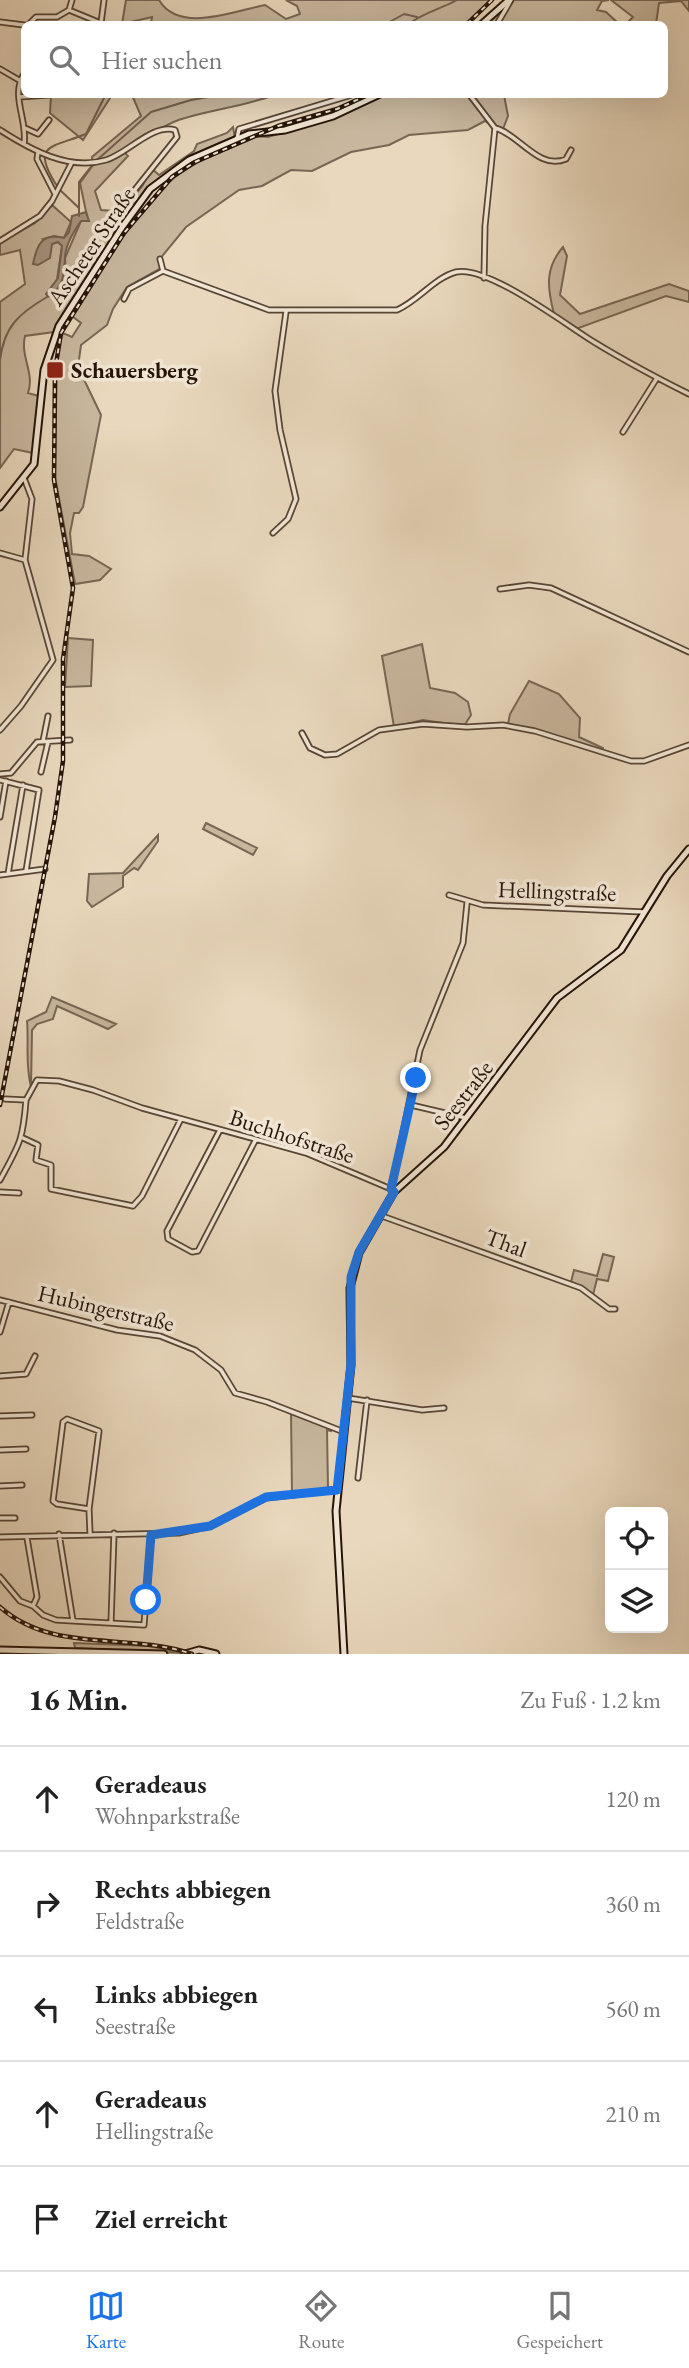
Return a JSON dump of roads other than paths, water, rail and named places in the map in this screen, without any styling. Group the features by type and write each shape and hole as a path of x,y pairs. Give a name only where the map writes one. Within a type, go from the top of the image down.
{"street":[{"path":"32,21 36,17 57,17 69,10 72,0"},
{"path":"102,21 104,0"},
{"path":"486,21 510,0"},
{"path":"499,21 510,0"},
{"path":"69,10 95,21"},
{"path":"0,22 21,24"},
{"path":"0,69 20,80 24,144"},
{"path":"237,139 239,129 342,98"},
{"name":"Ascheter Straße","path":"0,508 34,464 44,369 56,333 123,226 150,190 189,160 237,139 253,133 275,133 333,116 371,98"},
{"path":"472,98 495,128 503,130 543,159 559,162 566,159 571,150"},
{"path":"25,128 38,134 49,120"},
{"path":"484,278 485,226 495,128"},
{"path":"0,130 40,152 71,164 101,161 117,156 164,130 171,129 178,134 117,212 116,221 123,226"},
{"path":"40,152 37,159 56,193"},
{"path":"0,241 40,216 71,164"},
{"path":"160,259 164,271"},
{"path":"124,299 129,289 164,271 256,307 286,312 397,310 412,304 457,272 484,278 539,304 575,330 689,394"},
{"path":"273,533 288,519 296,499 280,430 275,391 286,312"},
{"path":"623,432 657,378"},
{"path":"0,730 21,706 52,661 25,561 32,499 24,478"},
{"path":"0,553 25,561"},
{"path":"499,589 529,585 551,588 689,652"},
{"path":"41,772 48,716"},
{"path":"302,733 310,748 325,755 337,754 379,730 423,723 516,727 631,761 644,761 689,745"},
{"path":"0,774 11,773 32,746 46,741 70,740"},
{"path":"0,780 39,792 26,871"},
{"path":"0,817 6,782"},
{"path":"8,874 23,785"},
{"name":"Seestraße","path":"344,1654 337,1565 337,1490 351,1364 351,1277 359,1252 392,1191 435,1156 467,1118 557,998 613,958 628,941 667,876 689,849"},
{"path":"0,875 45,869"},
{"name":"Hellingstraße","path":"449,895 467,903 646,912"},
{"name":"Hellingstraße","path":"392,1191 420,1050 463,943 467,903"},
{"name":"Buchhofstraße","path":"26,1100 35,1081 50,1080 93,1090 255,1141 306,1153 392,1191"},
{"path":"0,1180 23,1138 26,1100 5,1099"},
{"path":"411,1105 467,1118"},
{"path":"23,1138 38,1145 36,1160 51,1165 51,1189 133,1206 138,1203 181,1119"},
{"path":"220,1130 166,1235 192,1252 198,1251 255,1141"},
{"path":"0,1192 19,1193"},
{"name":"Thal","path":"380,1215 581,1288 609,1309 615,1309"},
{"name":"Hubingerstraße","path":"0,1300 117,1330 160,1335 195,1350 221,1370 235,1394 267,1402 344,1432"},
{"path":"0,1332 9,1302"},
{"path":"0,1376 26,1374 35,1356"},
{"path":"348,1398 422,1410 444,1408"},
{"path":"358,1478 367,1400"},
{"path":"0,1416 32,1415"},
{"path":"89,1509 53,1501 63,1422 67,1419 99,1430 89,1509 90,1533"},
{"path":"0,1450 26,1449"},
{"path":"0,1486 22,1485"},
{"path":"0,1537 27,1538 90,1533 151,1535 210,1526 266,1497 337,1490"},
{"path":"0,1518 15,1518"},
{"path":"59,1534 73,1621"},
{"path":"111,1623 114,1534"},
{"path":"0,1577 20,1601 33,1606 51,1619 144,1625 151,1535"},
{"path":"27,1538 36,1590 33,1606"},
{"path":"0,1650 164,1654"},
{"path":"185,1654 199,1650 216,1654"}],"waterway":[{"path":"414,21 457,0"},
{"path":"391,21 404,14 417,17"},
{"path":"57,186 45,162 45,155 54,146 86,134 104,98"},
{"path":"97,160 151,112 203,98"},
{"path":"79,216 79,182 93,164"},
{"path":"60,190 79,208"},
{"path":"0,360 5,339 14,322 47,297"}],"railway":[{"path":"470,21 492,0"},
{"path":"0,1105 55,817 63,761 63,659 73,588 54,480 55,370 61,333 124,233 172,177 195,162 278,126 337,109 361,98"},
{"path":"0,1607 21,1622 67,1637 142,1644 192,1654"}],"place":[{"name":"Schauersberg","path":"55,370"}]}
